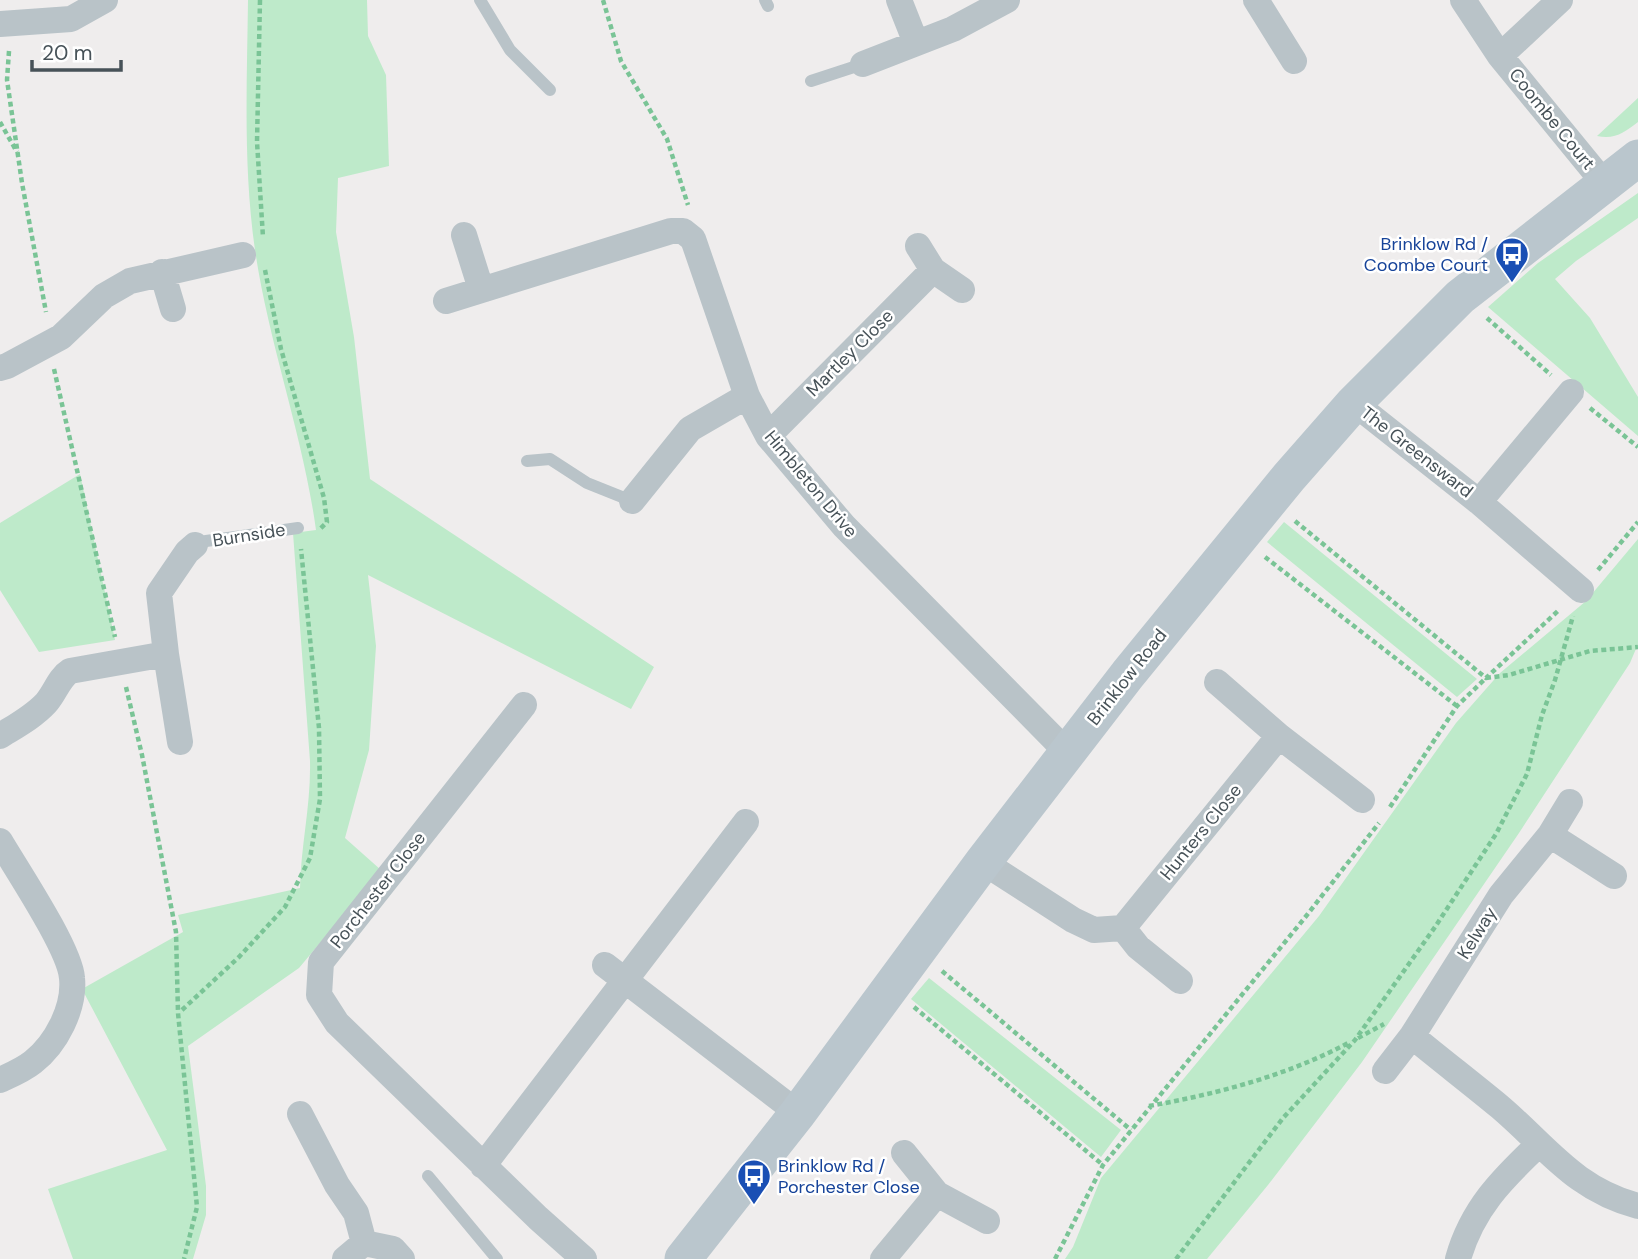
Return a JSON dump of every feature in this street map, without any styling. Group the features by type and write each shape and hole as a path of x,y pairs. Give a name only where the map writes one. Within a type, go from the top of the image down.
{"main road":[{"name":"Brinklow Road","path":"683,1259 798,1113 983,862 1129,674 1270,500 1354,403 1460,297 1638,158"}],"street":[{"path":"6,23 71,19 106,0"},
{"path":"899,0 916,43"},
{"path":"863,64 953,29 1007,0"},
{"path":"1256,0 1294,61"},
{"name":"Coombe Court","path":"1463,0 1500,56 1604,183"},
{"name":"Coombe Court","path":"1500,56 1560,0"},
{"path":"446,301 671,231 684,231 693,239"},
{"path":"464,235 481,289"},
{"name":"Himbleton Drive","path":"693,239 747,396 768,436 844,526 1068,753"},
{"path":"918,246 933,271 962,290"},
{"path":"0,368 61,337 103,296 130,281 243,255"},
{"name":"Martley Close","path":"768,436 933,271"},
{"path":"162,272 173,309"},
{"name":"The Greensward","path":"1479,502 1571,392"},
{"path":"632,501 690,429 747,396"},
{"name":"The Greensward","path":"1354,403 1479,502 1581,590"},
{"name":"Burnside","path":"180,742 159,593 187,552 195,545"},
{"path":"0,736 38,711 70,671 166,654"},
{"path":"1217,682 1279,736 1362,800"},
{"name":"Porchester Close","path":"524,705 321,962 319,995 337,1023 483,1166 584,1259"},
{"name":"Hunters Close","path":"1123,928 1279,736"},
{"name":"Kelway","path":"1385,1071 1412,1036 1501,895 1550,835 1570,802"},
{"path":"483,1166 616,973 746,822"},
{"path":"1550,835 1614,876"},
{"path":"0,841 63,950 72,978 67,1012 58,1036 33,1062 0,1080"},
{"path":"983,862 1073,920 1094,930 1123,928 1138,947 1180,981"},
{"path":"616,973 798,1113"},
{"path":"1412,1036 1501,1108 1538,1145 1589,1185 1611,1198 1638,1206"},
{"path":"300,1114 337,1185 356,1213 355,1251 393,1249 402,1259"},
{"path":"1458,1259 1463,1240 1485,1199 1538,1145"},
{"path":"904,1153 937,1194 987,1221"},
{"path":"883,1259 937,1194"}],"lane":[{"path":"480,0 510,50 550,90"},
{"path":"811,81 863,64"},
{"path":"527,461 550,459 587,483 632,501"},
{"name":"Burnside","path":"195,545 298,527"},
{"path":"428,1176 497,1259"}],"path":[{"path":"603,0 621,61 667,139 688,205 693,239"},
{"path":"6,23 7,80 58,391 80,474 142,755 176,932 178,1013 197,1207 184,1259"},
{"path":"0,122 18,154"},
{"path":"1270,500 1486,678"},
{"path":"1240,537 1457,706"},
{"path":"1176,1259 1283,1118 1354,1040 1435,927 1496,834 1527,774 1542,715 1581,590"},
{"path":"1055,1259 1103,1165 1303,920 1385,814 1457,706 1486,678 1508,675 1590,651 1638,647"},
{"path":"917,951 1131,1130"},
{"path":"890,990 908,1002 1103,1165"},
{"path":"1149,1106 1180,1101 1243,1084 1322,1058 1383,1024 1395,1023 1412,1036"}],"green space":[{"path":"248,0 367,0 368,36 386,75 389,166 338,178 336,232 354,337 370,479 654,667 631,709 368,575 376,646 369,750 345,838 381,870 299,968 188,1046 206,1186 206,1215 193,1259 73,1259 48,1189 167,1150 82,989 183,932 178,915 300,888 310,761 293,533 316,530 303,460 261,285 251,219 247,156"},
{"path":"1638,98 1638,122 1614,136 1597,136"},
{"path":"1638,193 1638,218 1555,279 1590,318 1638,397 1638,436 1488,307 1538,263"},
{"path":"80,474 115,640 39,652 0,590 0,523"},
{"path":"1284,522 1477,679 1457,697 1267,542"},
{"path":"1638,539 1638,644 1630,663 1519,833 1362,1062 1268,1185 1207,1259 1065,1259 1073,1247 1101,1178 1319,916 1456,723 1500,673 1586,601"},
{"path":"929,978 1121,1130 1101,1157 911,999"}],"place":[{"name":"Brinklow Rd / Coombe Court","path":"1512,284"},
{"name":"Brinklow Rd / Porchester Close","path":"754,1206"}]}
